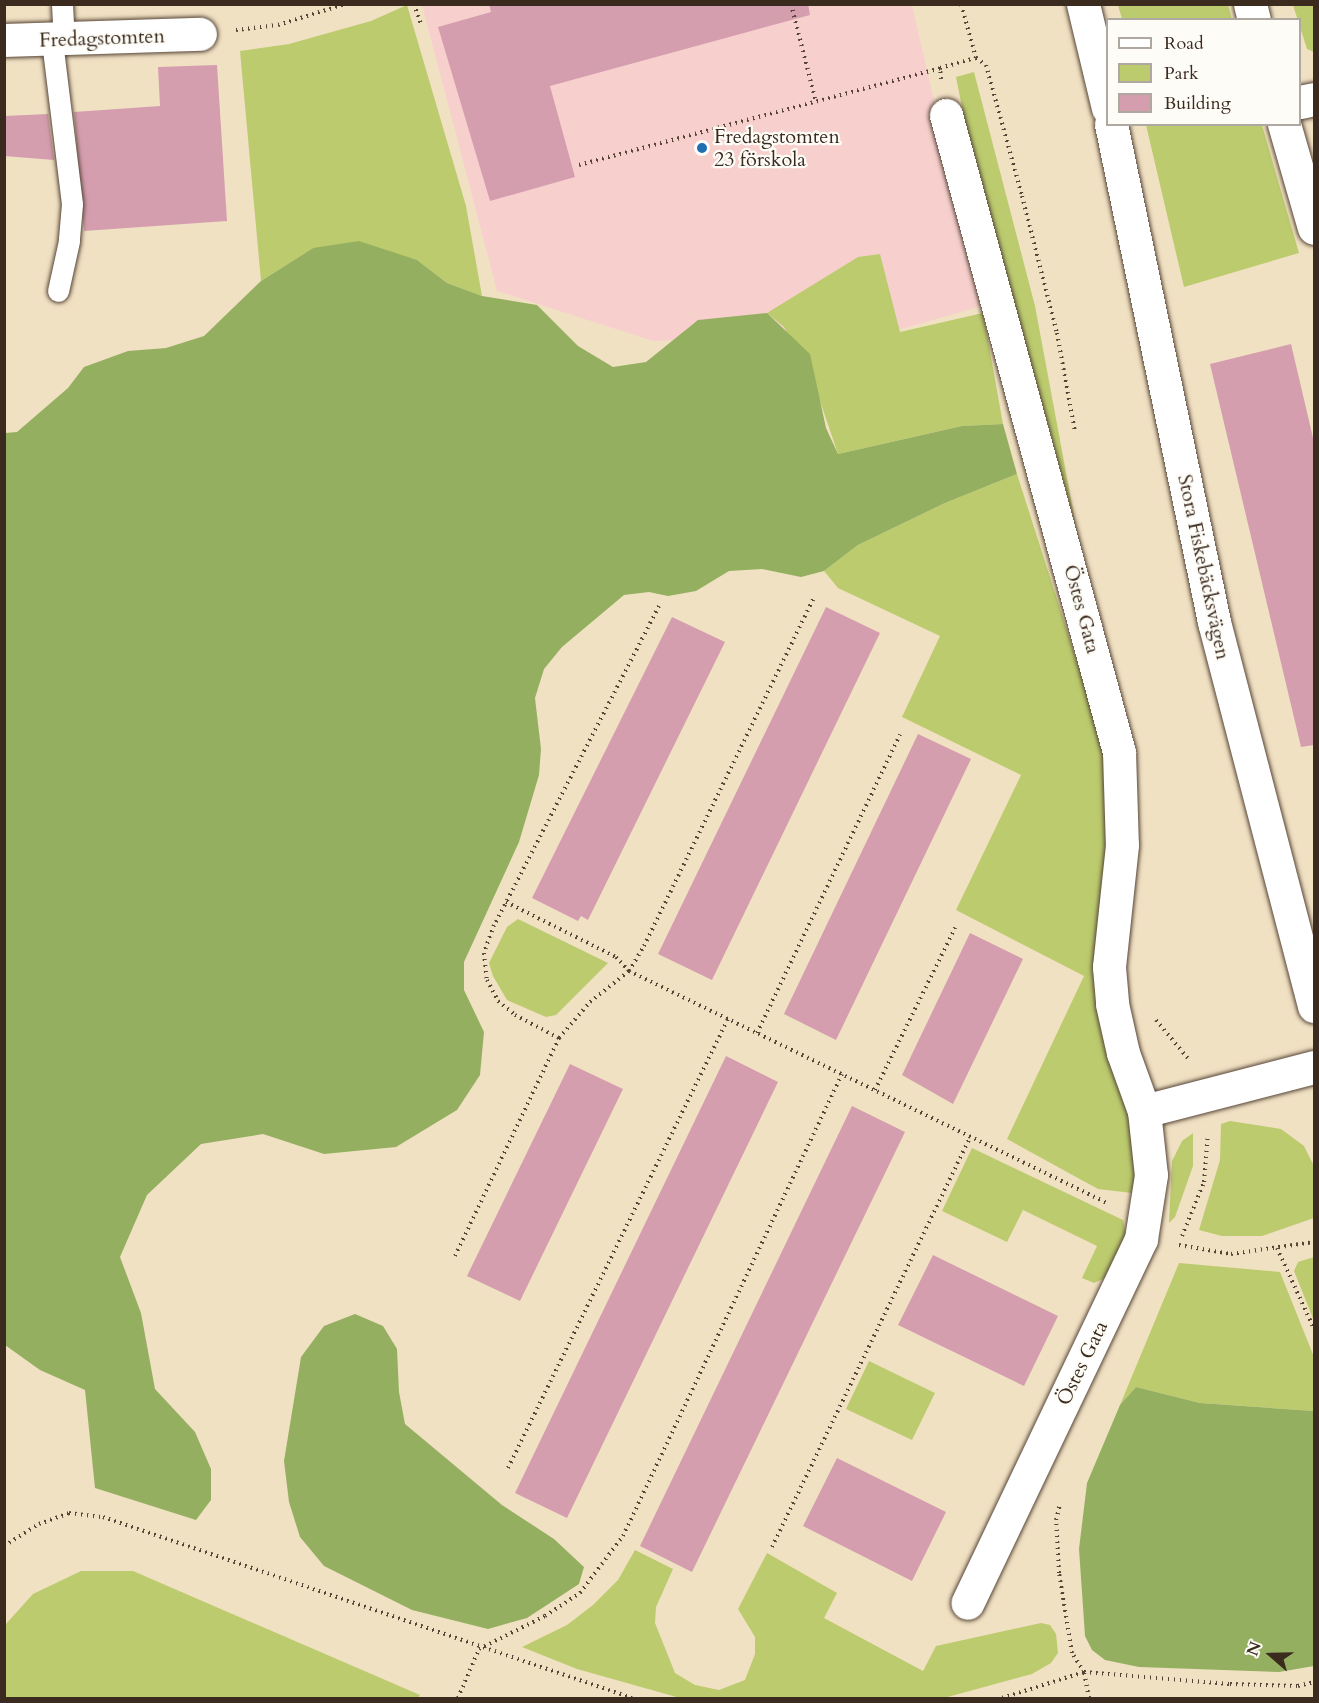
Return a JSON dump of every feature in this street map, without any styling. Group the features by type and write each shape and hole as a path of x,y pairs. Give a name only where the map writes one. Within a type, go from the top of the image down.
{"street":[{"path":"1083,4 1106,104"},
{"name":"Fredagstomten","path":"4,40 58,41 200,34"},
{"name":"Östes Gata","path":"945,115 1119,752 1122,845 1109,967 1112,1004 1123,1053 1144,1111 1151,1175 1144,1229 967,1603"},
{"name":"Stora Fiskebäcksvägen","path":"1111,126 1214,622 1314,1006"},
{"path":"1285,126 1314,228"},
{"path":"1144,1111 1314,1067"}],"lane":[{"path":"58,291 69,241 72,204 58,41 62,4"}],"path":[{"path":"200,34 278,26 345,4"},
{"path":"414,4 422,24"},
{"path":"791,4 816,102"},
{"path":"579,165 976,58 962,4"},
{"path":"940,68 945,115"},
{"path":"455,1256 559,1038 590,1002 628,972 814,598"},
{"path":"559,1038 514,1015 498,1001 487,980 484,953 506,902 659,606"},
{"path":"757,1033 900,734"},
{"path":"506,902 616,957 628,972 970,1137 1144,1229 1232,1254 1314,1242"},
{"path":"875,1090 956,928"},
{"path":"508,1468 728,1019"},
{"path":"458,1698 479,1649 545,1616 580,1593 623,1536 842,1074"},
{"path":"772,1547 970,1137"},
{"path":"1277,1248 1314,1329"},
{"path":"4,1546 39,1524 69,1513 103,1517 479,1649 632,1698"},
{"path":"1089,1698 1084,1672 1230,1684 1298,1686 1314,1682"}],"shaded area":[{"name":"Fredagstomten 23 förskola","path":"422,5 912,5 982,306 884,334 653,341 497,291"}],"green space":[{"path":"407,5 466,206 482,296 447,283 417,260 313,248 261,281 240,51 289,44 371,21"},
{"path":"1118,5 1228,5 1232,18 1122,18"},
{"path":"1293,5 1314,5 1314,52 1307,49 1301,30 1301,18 1297,18"},
{"path":"974,72 1035,306 1076,526 968,137 956,77"},
{"path":"1146,126 1262,126 1299,253 1184,287"},
{"path":"359,241 417,260 447,283 482,296 537,305 578,346 613,367 646,362 698,320 767,313 810,354 826,428 838,454 962,426 1003,424 1017,474 945,503 858,545 824,571 801,577 762,569 729,571 696,591 668,596 649,592 624,595 562,647 544,669 535,698 541,749 539,775 519,842 464,962 464,990 484,1032 480,1075 457,1110 396,1147 324,1154 263,1134 201,1144 147,1195 120,1257 141,1313 155,1389 195,1432 211,1469 211,1500 196,1520 95,1488 85,1390 40,1370 5,1345 5,433 17,432 68,388 84,367 128,351 166,348 204,336 261,281 313,248"},
{"path":"880,254 900,332 983,313 1003,424 962,426 838,454 818,395 784,327 767,313 858,257"},
{"path":"1017,474 1103,743 1142,1177 1132,1193 1098,1189 1007,1139 1084,976 956,910 1021,775 902,717 940,636 838,588 824,571 858,545 945,503"},
{"path":"518,919 608,963 556,1015 546,1017 507,1000 493,976 489,963 507,927"},
{"path":"1230,1121 1281,1129 1304,1146 1314,1166 1314,1218 1262,1236 1222,1236 1199,1230 1220,1160 1221,1124"},
{"path":"1193,1133 1193,1166 1175,1217 1169,1223 1172,1161 1182,1141"},
{"path":"972,1148 1123,1220 1126,1235 1105,1278 1094,1283 1082,1278 1097,1246 1023,1210 1007,1242 942,1211"},
{"path":"1314,1257 1314,1321 1294,1271 1298,1262"},
{"path":"1179,1263 1280,1272 1314,1357 1314,1411 1200,1403 1136,1387 1120,1405"},
{"path":"355,1314 383,1326 397,1349 399,1392 405,1424 502,1505 554,1539 584,1567 579,1584 527,1618 488,1629 412,1610 324,1566 300,1537 289,1502 284,1461 301,1357 324,1326"},
{"path":"869,1361 935,1393 912,1440 846,1409"},
{"path":"1136,1387 1200,1403 1314,1411 1314,1666 1279,1672 1139,1667 1105,1660 1092,1650 1085,1636 1079,1549 1087,1483 1120,1405"},
{"path":"635,1550 673,1569 656,1607 655,1623 675,1673 695,1685 719,1690 745,1680 755,1654 755,1637 738,1609 767,1553 837,1593 824,1618 923,1671 936,1646 1041,1623 1050,1625 1056,1634 1058,1653 1051,1663 1032,1674 944,1698 680,1698 577,1669 522,1647 567,1625 593,1605 618,1580"},
{"path":"81,1571 133,1571 420,1695 418,1698 5,1698 5,1625 33,1594"}],"building":[{"path":"489,4 808,4 810,15 550,86 575,177 490,201 438,27 491,12"},
{"path":"217,65 227,221 84,231 74,112 160,106 158,67"},
{"path":"48,114 54,160 4,156 4,116"},
{"path":"1291,344 1314,442 1314,745 1301,747 1210,364"},
{"path":"826,607 880,633 712,980 658,954"},
{"path":"672,617 725,642 588,920 581,916 578,921 532,898"},
{"path":"918,734 971,759 836,1040 784,1014"},
{"path":"970,933 1023,959 953,1104 902,1075"},
{"path":"726,1056 778,1082 567,1518 515,1493"},
{"path":"570,1064 623,1089 520,1301 467,1276"},
{"path":"852,1106 905,1132 692,1572 640,1546"},
{"path":"933,1255 1058,1316 1024,1386 898,1325"},
{"path":"837,1458 946,1512 912,1581 803,1526"}],"place":[{"name":"Fredagstomten 23 förskola","path":"702,148"}]}
